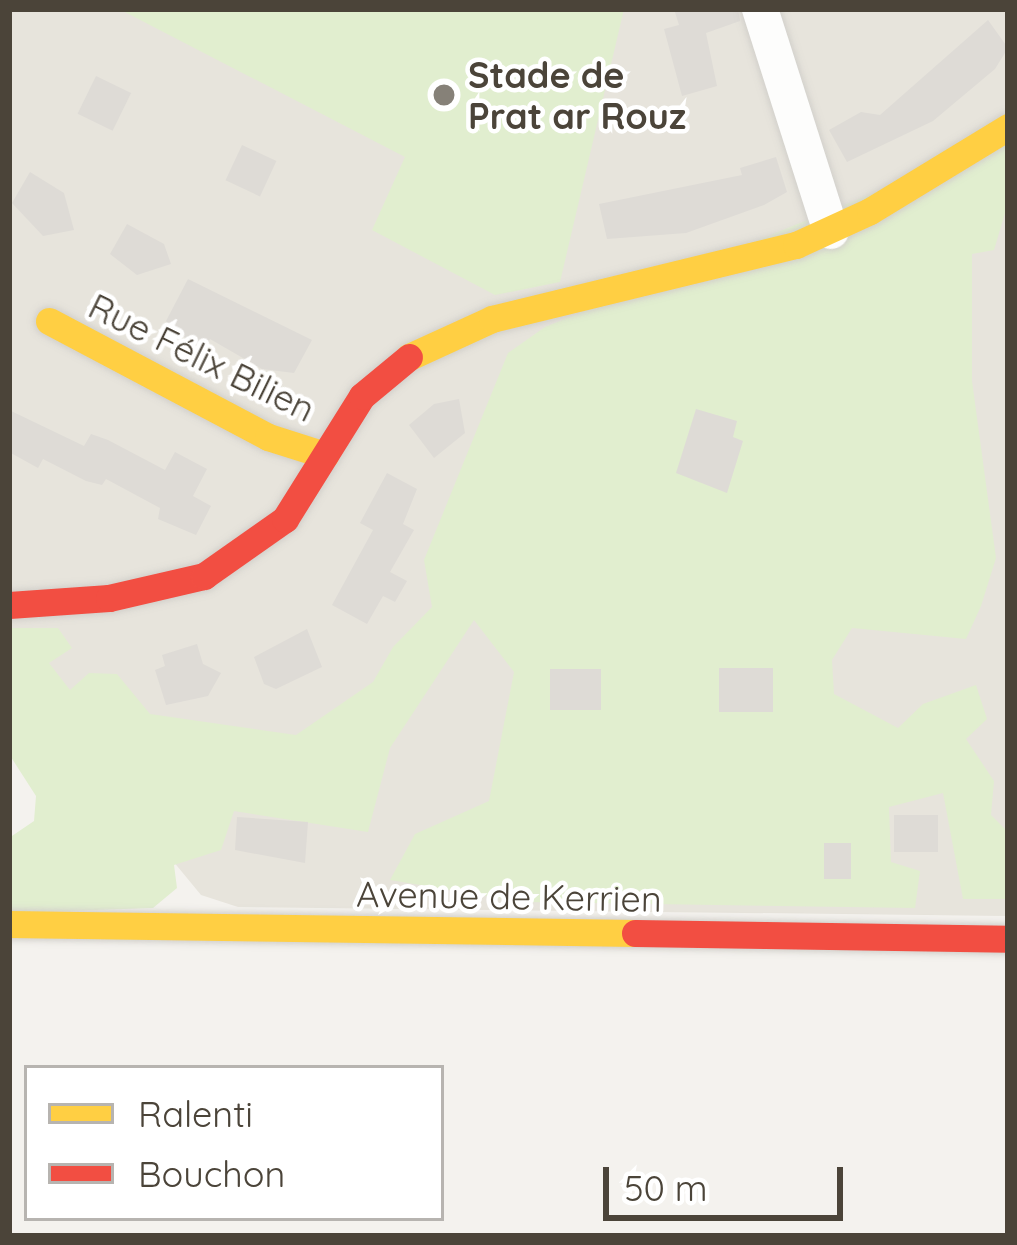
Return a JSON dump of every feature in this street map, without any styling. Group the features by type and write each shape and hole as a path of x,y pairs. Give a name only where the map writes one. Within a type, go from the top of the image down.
{"street":[{"path":"760,9 831,231"},
{"path":"9,605 109,598 204,576 277,527 362,396 426,343 492,319 748,261 831,231 1008,127"},
{"name":"Rue Félix Bilien","path":"49,321 268,437 325,455"},
{"name":"Avenue de Kerrien","path":"9,924 1008,939"}],"shaded area":[{"path":"9,9 1008,9 1008,916 238,907 201,895 112,787 9,684"}],"green space":[{"name":"Stade de Prat ar Rouz","path":"119,9 624,9 560,282 495,295 372,230 405,157"},
{"path":"1008,138 1008,203 994,250 972,254 972,381 996,558 981,606 966,639 852,628 832,660 834,694 898,728 923,704 976,685 987,719 966,739 994,781 991,815 1008,832 1008,899 963,899 943,793 889,807 891,862 920,871 915,908 523,902 390,880 415,834 489,801 514,672 474,620 390,748 368,832 234,811 221,850 174,865 177,888 153,908 9,913 9,838 34,821 36,796 9,754 9,628 58,628 72,648 49,663 70,690 89,673 117,674 150,714 296,735 373,682 393,647 432,607 424,560 508,353 545,327"}],"building":[{"path":"674,9 738,9 740,21 706,33 717,86 682,96 664,29 679,25"},
{"path":"988,20 1008,48 995,69 933,121 847,162 829,130 861,112 880,115"},
{"path":"96,76 131,93 113,131 78,114"},
{"path":"242,145 276,161 260,196 226,180"},
{"path":"776,157 787,192 764,205 686,233 607,239 599,204 742,175 740,168"},
{"path":"30,172 64,193 74,230 43,236 12,203"},
{"path":"127,224 164,244 171,264 137,275 110,254"},
{"path":"188,279 312,340 294,373 262,369 210,339 205,348 178,334 166,321"},
{"path":"459,399 465,433 434,458 409,425 434,404"},
{"path":"696,409 737,421 733,437 743,441 727,493 676,473"},
{"path":"9,410 84,446 91,434 165,470 175,452 207,469 193,496 211,506 196,535 158,519 160,508 106,479 102,485 86,481 43,459 38,468 9,452"},
{"path":"387,473 417,489 403,524 414,530 390,572 407,581 395,602 383,596 367,624 332,605 373,530 360,523"},
{"path":"307,629 322,667 276,689 264,684 254,657"},
{"path":"197,644 203,664 221,673 208,696 166,705 155,670 165,666 162,655"},
{"path":"719,668 773,668 773,712 719,712"},
{"path":"550,669 601,669 601,710 550,710"},
{"path":"894,815 938,815 938,852 894,852"},
{"path":"237,817 308,822 305,863 235,850"},
{"path":"824,843 851,843 851,879 824,879"}],"traffic: slow":[{"path":"409,357 492,319 796,245 870,211 1008,127"},
{"path":"49,321 268,437 325,455"},
{"path":"9,924 635,933"}],"traffic: jam":[{"path":"9,605 109,598 204,576 285,519 362,396 409,357"},
{"path":"635,933 1008,939"}],"place":[{"name":"Stade de Prat ar Rouz","path":"444,95"}]}
